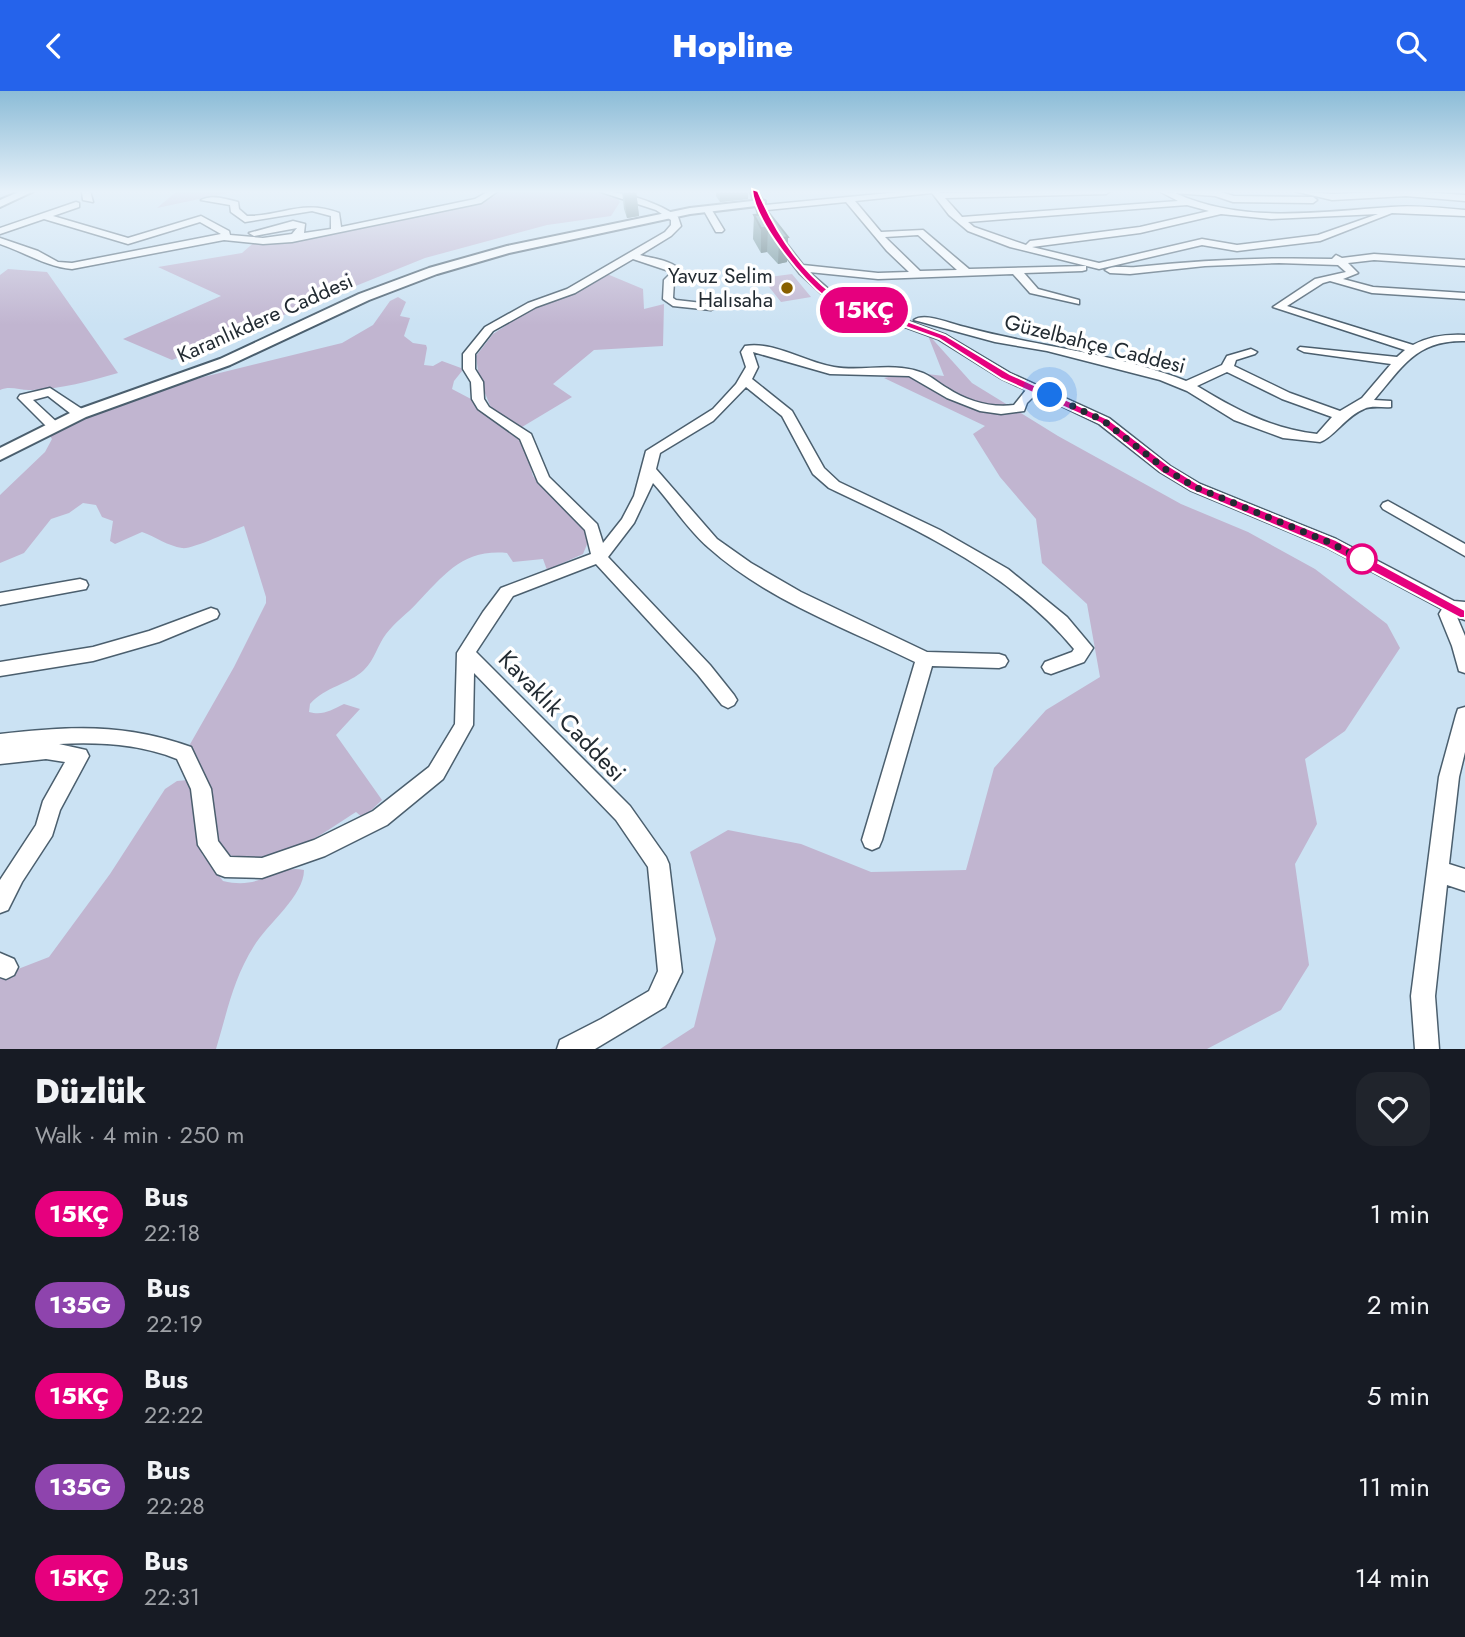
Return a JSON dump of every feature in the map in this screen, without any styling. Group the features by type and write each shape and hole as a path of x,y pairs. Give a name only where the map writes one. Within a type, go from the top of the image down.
{"main road":[{"name":"Karanlıkdere Caddesi","path":"0,455 80,414 225,362 364,297 433,271 506,250 573,236"}],"street":[{"path":"110,236 128,241 145,236"},
{"path":"151,236 159,249"},
{"path":"238,238 247,236"},
{"path":"292,239 296,236"},
{"path":"0,241 35,253 55,265 89,263 224,237 263,241 310,236"},
{"path":"661,236 571,291 532,305 489,330 469,354 469,369 477,382 478,400 484,409 526,437 543,479 592,529 599,557 607,568 704,670 728,700"},
{"path":"777,236 817,286 838,301 942,337 992,369 1104,421 1165,469 1195,487 1331,543 1461,609"},
{"path":"879,236 916,273"},
{"path":"924,236 967,273"},
{"path":"989,236 1094,267 1202,242 1237,248 1257,247 1326,236"},
{"path":"1082,236 1086,238"},
{"path":"1013,245 1101,236"},
{"path":"1202,242 1203,236"},
{"path":"1257,247 1328,252 1353,273 1320,281 1278,307 1414,349"},
{"path":"631,255 673,267 677,272 669,280 668,299 673,303 711,307"},
{"path":"802,268 878,276 1094,267 1130,271 1267,260 1343,262 1374,257 1465,263"},
{"path":"1015,270 1034,291 1074,302"},
{"path":"1333,279 1372,290 1465,296"},
{"name":"Güzelbahçe Caddesi","path":"905,322 933,322 995,339 1047,348 1164,377 1191,388 1239,417 1288,435 1320,438 1340,416"},
{"path":"1227,367 1286,396 1340,416 1364,403 1398,361 1414,349 1434,338 1465,338"},
{"path":"0,742 74,733 158,741 184,753 201,789 208,845 225,867 262,868 318,849 380,818 436,773 464,725 466,653 507,593 599,557 629,518 645,490 651,473 651,454 712,416 746,380 752,367 747,352 749,348 776,352 841,372 908,372 922,376 964,401 995,409 1020,408 1021,402 1034,389"},
{"path":"1304,349 1398,361"},
{"path":"1191,388 1190,384 1227,367 1231,358 1251,352"},
{"path":"746,380 787,414 818,471 834,485 957,544 1065,623 1084,647 1078,657 1051,667"},
{"path":"54,426 24,398 50,392 80,414"},
{"path":"1364,403 1387,404"},
{"path":"651,473 672,493 705,536 722,551 781,589 925,659 999,661"},
{"path":"1388,506 1465,551"},
{"path":"0,599 80,585"},
{"path":"1461,609 1447,614 1461,646 1465,666"},
{"path":"0,669 93,654 153,637 211,614"},
{"name":"Kavaklık Caddesi","path":"466,653 623,813 658,863 670,972 657,999 569,1049"},
{"path":"872,840 925,659"},
{"path":"1427,1049 1423,996 1449,777 1465,715"},
{"path":"0,756 46,751 79,756 50,808 45,829 14,875 0,902"},
{"path":"1438,871 1465,880"}],"shaded area":[{"path":"313,236 507,236 425,258 172,360 123,339 221,296 158,267 242,253 258,239"},
{"path":"8,269 47,272 118,373 54,388 0,390 0,275"},
{"path":"607,274 643,289 644,309 664,304 663,346 594,350 553,384 572,397 522,427 491,408 479,378 476,356 493,334 532,308 567,297"},
{"name":"Yavuz Selim Halısaha","path":"792,274 811,297 781,302 762,278"},
{"path":"398,297 406,302 400,316 410,318 404,336 413,343 426,345 424,365 433,366 442,361 461,368 462,371 454,381 452,389 471,399 478,410 522,437 533,476 587,532 588,542 583,554 547,570 543,559 513,562 507,553 492,553 467,559 446,573 390,630 364,670 323,693 310,704 309,712 314,713 327,712 344,704 360,709 336,735 382,800 363,818 356,812 284,854 264,860 245,861 229,854 217,838 205,784 189,746 234,667 266,603 244,526 187,548 172,545 142,532 115,544 110,541 113,521 102,517 96,505 83,503 69,513 51,519 24,553 0,563 0,495 45,452 52,439 48,433 107,406 179,383 342,343 373,325 390,301"},
{"path":"927,333 972,383 1058,436 1181,504 1248,532 1315,569 1387,624 1400,648 1345,731 1305,759 1317,824 1295,864 1309,965 1281,1010 1207,1049 660,1049 694,1027 716,939 690,852 728,830 801,844 871,872 966,870 994,768 1046,710 1100,677 1087,604 1042,563 1036,519 1000,477 973,434 985,426 884,378 910,372 944,376"},
{"path":"188,780 192,786 202,854 223,881 248,883 284,871 304,870 298,890 260,937 247,958 231,996 216,1049 0,1049 0,976 49,957 110,874 165,789 177,781"}],"bus line":[{"name":"15KÇ","path":"777,236 817,286 838,301 930,331 1019,383 1081,408 1104,421 1165,469 1195,487 1331,543 1465,614"}],"place":[{"name":"Yavuz Selim Halısaha","path":"787,288"}],"route":[{"path":"1050,395 1104,421 1165,469 1195,487 1331,543 1371,564 1362,559"}]}
